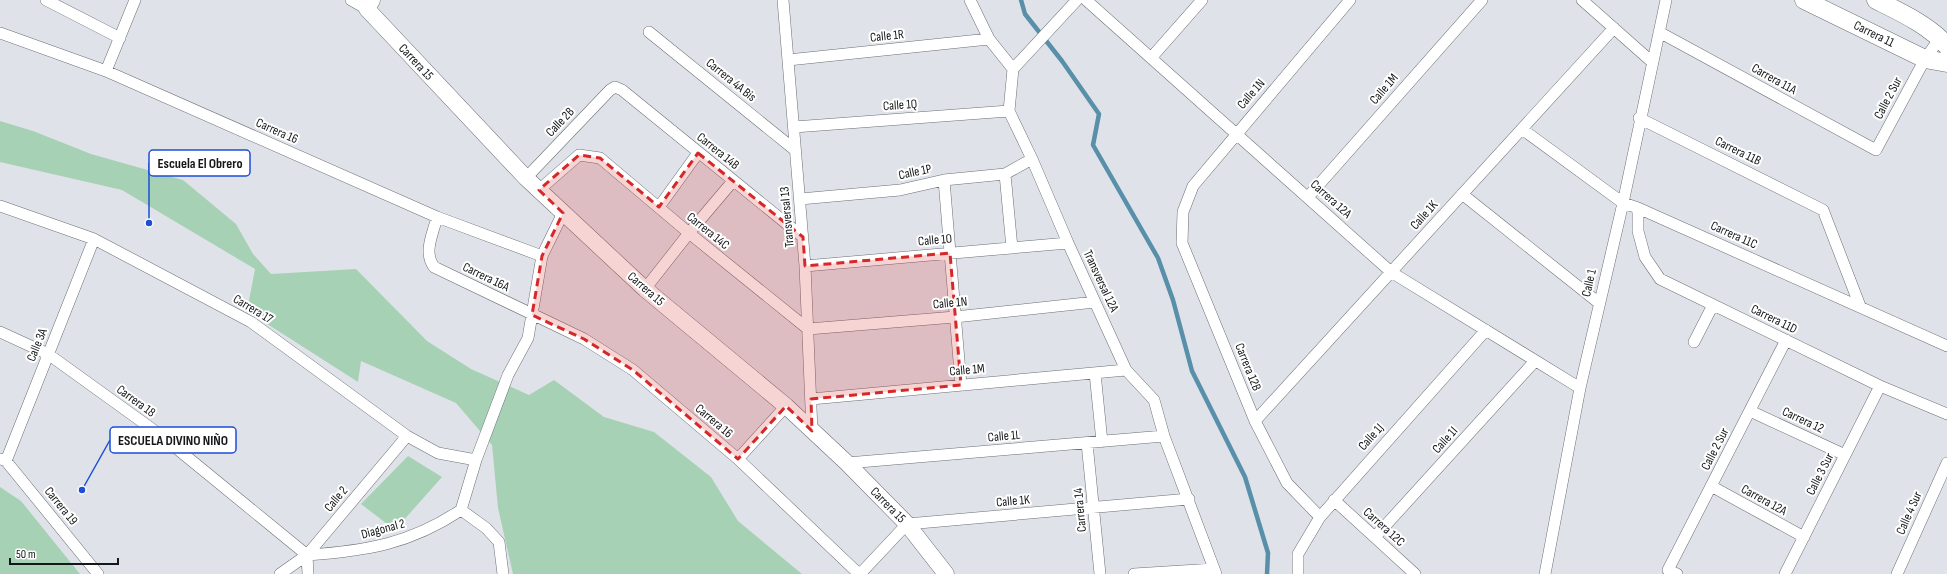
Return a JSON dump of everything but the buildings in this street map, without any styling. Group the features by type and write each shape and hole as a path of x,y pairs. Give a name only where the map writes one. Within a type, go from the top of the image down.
{"main road":[{"name":"Carrera 11","path":"1804,0 1925,59 1947,63"},
{"path":"1876,0 1904,15 1944,42"},
{"name":"Carrera 15","path":"369,5 526,178 645,289 786,406 847,463 908,524 946,574"}],"street":[{"path":"46,0 120,38"},
{"path":"106,71 135,0"},
{"name":"Carrera 15","path":"351,0 369,5"},
{"name":"Transversal 13","path":"783,0 805,266 812,431"},
{"path":"970,0 989,39 1013,69"},
{"path":"1009,111 1013,69 1037,45 1077,0"},
{"name":"Carrera 12A","path":"1086,0 1391,272 1580,388"},
{"path":"1151,58 1202,0"},
{"name":"Calle 1N","path":"1183,212 1193,186 1236,133 1350,0"},
{"name":"Calle 1M","path":"1308,197 1482,0"},
{"path":"1582,0 1652,62"},
{"name":"Calle 1","path":"1545,574 1580,388 1623,203 1666,0"},
{"name":"Calle 1K","path":"1255,421 1614,28"},
{"name":"Carrera 4A Bis","path":"649,32 796,150"},
{"name":"Carrera 11A","path":"1659,32 1876,150"},
{"name":"Carrera 16","path":"0,34 106,71 437,217 542,256"},
{"name":"Calle 1R","path":"788,60 989,39"},
{"name":"Calle 2 Sur","path":"1876,150 1925,59 1944,42"},
{"name":"Calle 2B","path":"526,178 610,90 615,87"},
{"name":"Carrera 14B","path":"615,87 622,90 803,237"},
{"name":"Calle 1Q","path":"794,127 1009,111"},
{"name":"Transversal 12A","path":"1009,111 1126,370 1154,400 1164,436 1215,571"},
{"name":"Carrera 11B","path":"1640,118 1823,210 1860,306"},
{"name":"Carrera 11C","path":"1522,129 1623,203 1638,208 1947,346"},
{"path":"659,207 698,153"},
{"name":"Carrera 14C","path":"539,190 579,155 600,158 659,207 688,234 808,329"},
{"name":"Calle 1P","path":"800,199 900,190 944,180 1004,174 1032,159"},
{"path":"1004,174 1012,248"},
{"path":"944,180 961,385"},
{"path":"645,289 688,234 733,181"},
{"path":"1462,194 1599,303"},
{"name":"Carrera 17","path":"0,206 94,239 251,322 407,436 438,454 476,460"},
{"name":"Carrera 11D","path":"1638,208 1638,231 1645,258 1660,279 1880,386 1947,414"},
{"name":"Carrera 12B","path":"1183,212 1182,243 1255,421 1287,484 1320,517"},
{"path":"503,574 499,542 486,528 461,510 476,460 508,375 528,338 542,256 564,213"},
{"name":"Carrera 16A","path":"437,217 428,252 430,261 434,267 532,315"},
{"name":"Calle 3A","path":"3,460 48,354 94,239"},
{"name":"Calle 1O","path":"805,266 1068,243"},
{"name":"Calle 1N","path":"808,329 955,317 1095,302"},
{"path":"1694,342 1713,305"},
{"name":"Carrera 16","path":"532,315 584,339 633,370 738,460 859,574"},
{"name":"Calle 1J","path":"1298,574 1298,554 1320,517 1486,330"},
{"name":"Carrera 18","path":"0,332 48,354 159,434 307,555"},
{"name":"Calle 2 Sur","path":"1672,572 1711,486 1786,340"},
{"name":"Calle 1I","path":"1375,537 1535,361"},
{"name":"Calle 1M","path":"811,398 1126,370"},
{"path":"1095,373 1102,442"},
{"name":"Calle 3 Sur","path":"1785,574 1880,386"},
{"path":"738,460 786,406"},
{"name":"Carrera 12","path":"1750,411 1845,455"},
{"name":"Calle 2","path":"280,574 307,555 407,436"},
{"name":"Calle 1L","path":"847,463 1164,436"},
{"name":"Carrera 14","path":"1087,443 1100,574"},
{"name":"Carrera 19","path":"3,460 98,574"},
{"name":"Calle 4 Sur","path":"1897,574 1947,464"},
{"name":"Carrera 12A","path":"1711,486 1804,537"},
{"name":"Calle 1K","path":"908,524 1189,499"},
{"name":"Carrera 12C","path":"1334,500 1415,574"},
{"name":"Diagonal 2","path":"307,555 349,552 395,542 437,526 461,510"},
{"path":"859,574 908,524"},
{"path":"307,555 308,574"},
{"path":"1134,574 1215,571"}],"highlighted area":[{"path":"698,153 803,237 805,266 950,253 961,385 811,399 812,431 786,406 738,459 633,370 584,339 532,315 542,256 563,213 539,190 579,155 600,158 659,207"}],"green space":[{"path":"0,121 33,131 91,154 183,180 236,224 253,254 271,274 356,269 427,341 471,369 529,395 554,380 604,417 654,432 711,477 738,521 802,574 513,574 498,508 492,445 456,403 361,361 358,382 247,311 255,269 122,190 0,162"},
{"path":"408,456 442,477 395,530 361,504"},
{"path":"0,487 21,501 80,574 0,574"}],"waterway":[{"path":"1021,0 1025,14 1062,61 1099,114 1093,145 1158,258 1173,300 1192,371 1245,477 1268,553 1267,574"}],"place":[{"name":"Escuela El Obrero","path":"149,223"},
{"name":"ESCUELA DIVINO NIÑO","path":"82,490"}]}
